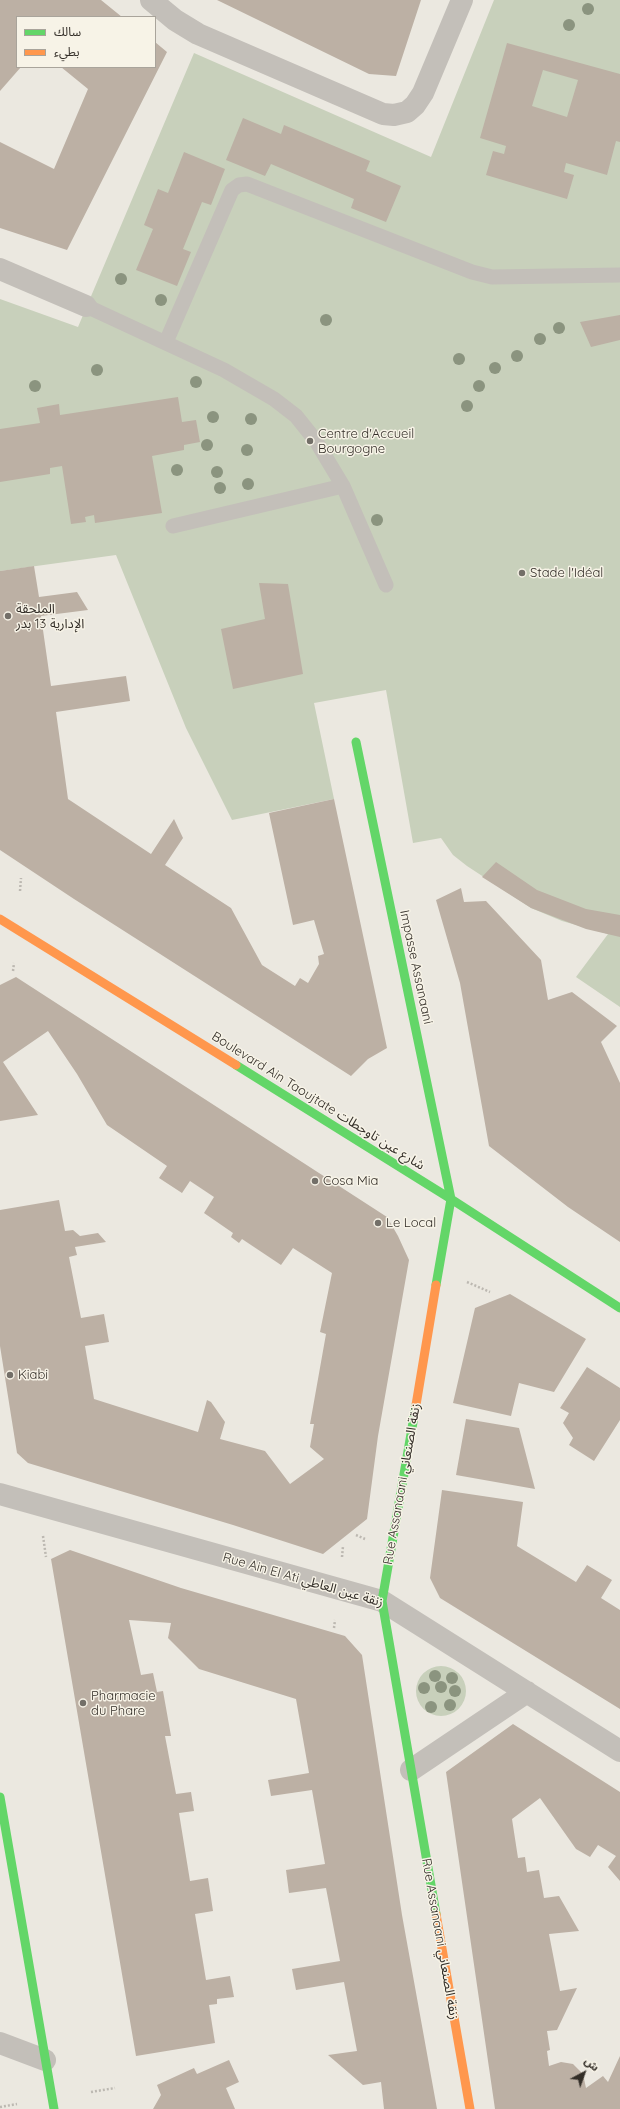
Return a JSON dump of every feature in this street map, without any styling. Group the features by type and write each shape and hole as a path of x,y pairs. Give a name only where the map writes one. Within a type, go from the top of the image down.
{"street":[{"path":"151,0 175,20 198,34 383,114 394,115 407,112 423,93 462,0"},
{"path":"0,269 86,306"},
{"name":"Impasse Assanaani","path":"356,742 451,1199"},
{"name":"Boulevard Ain Taoujtate شارع عين تاوجطات","path":"0,919 451,1199 620,1308"},
{"name":"Rue Assanaani زنقة الصنعاني","path":"451,1199 382,1601 470,2109"},
{"name":"Rue Ain El Ati زنقة عين العاطي","path":"0,1494 382,1601 620,1751"},
{"path":"411,1770 527,1692"},
{"path":"0,1797 54,2109"},
{"path":"0,2043 45,2060"}],"lane":[{"path":"166,342 232,190 239,185 247,184 472,272 492,278 620,275"},
{"path":"86,306 224,370 274,399 296,416 316,441 343,486 386,585"},
{"path":"173,526 343,486"}],"path":[{"path":"20,891 21,878"},
{"path":"13,971 14,963"},
{"path":"464,1281 490,1292"},
{"path":"42,1534 46,1557"},
{"path":"356,1535 365,1539"},
{"path":"342,1557 343,1546"},
{"path":"334,1628 335,1620"},
{"path":"91,2092 115,2088"},
{"path":"0,2107 17,2104"}],"green space":[{"name":"Centre d'Accueil Bourgogne","path":"494,0 620,0 620,1007 576,977 608,934 562,921 531,908 467,866 453,855 441,838 413,843 386,690 314,703 334,799 232,820 186,728 116,555 0,571 0,299 78,327 194,53 431,157"},
{"path":"436,1666 446,1666 459,1673 466,1686 466,1696 459,1709 446,1716 436,1716 427,1712 420,1705 416,1696 416,1686 420,1677 427,1670"}],"building":[{"path":"0,0 101,0 121,16 16,16 16,68 20,68 0,91"},
{"path":"217,0 421,0 396,76 369,74"},
{"path":"156,43 167,52 67,250 0,228 0,142 54,169 88,89 62,68 156,68"},
{"path":"507,43 620,74 620,142 616,141 607,175 566,163 564,172 574,175 567,199 486,175 493,151 504,154 506,146 480,138","holes":["543,70 578,80 567,117 532,106"]},
{"path":"243,118 281,134 284,125 370,161 366,171 401,186 386,222 351,208 354,199 271,164 265,176 226,160"},
{"path":"184,152 225,169 211,205 202,202 183,249 191,252 177,286 136,270 153,229 144,225 158,189 168,193"},
{"path":"620,315 620,340 591,347 580,322"},
{"path":"178,397 182,422 196,420 200,442 184,445 184,450 152,456 162,513 95,523 94,515 85,517 86,522 71,524 62,466 50,468 50,474 0,482 0,429 40,423 37,408 59,404 60,415"},
{"path":"34,566 39,597 77,592 88,610 41,616 51,686 126,676 130,701 56,712 68,799 151,854 174,819 183,838 165,865 231,908 262,965 295,986 300,978 308,983 319,964 318,956 324,954 314,920 293,925 269,813 334,799 387,1048 368,1059 351,1076 0,850 0,571"},
{"path":"259,583 288,584 303,674 233,689 221,629 265,619"},
{"path":"496,862 537,890 586,909 620,915 620,937 586,929 531,908 482,877"},
{"path":"461,888 464,902 486,901 541,960 548,1000 572,992 617,1026 601,1042 620,1083 620,1242 568,1207 489,1146 460,983 436,900"},
{"path":"16,977 387,1217 398,1236 409,1260 378,1436 367,1519 323,1554 28,1463 17,1453 0,1346 0,1210 59,1200 65,1231 73,1230 80,1236 98,1233 106,1242 75,1247 77,1255 69,1257 81,1318 104,1314 109,1342 85,1346 94,1399 198,1432 207,1400 211,1402 225,1422 220,1439 265,1451 290,1484 324,1459 310,1447 314,1424 310,1424 326,1334 320,1332 332,1273 293,1248 281,1265 242,1239 239,1243 231,1237 233,1233 204,1213 214,1197 190,1181 182,1193 159,1178 167,1166 107,1125 77,1074 48,1031 3,1062 38,1115 0,1121 0,985"},
{"path":"510,1294 586,1339 554,1392 519,1383 511,1416 453,1403 475,1308"},
{"path":"587,1367 620,1388 620,1420 594,1461 569,1445 573,1438 563,1423 569,1413 560,1408"},
{"path":"466,1419 519,1428 535,1489 456,1475"},
{"path":"442,1490 523,1502 517,1546 576,1582 587,1565 612,1580 601,1598 620,1610 620,1709 440,1598 430,1578"},
{"path":"70,1550 181,1588 345,1636 362,1655 402,1915 437,2109 384,2109 381,2082 363,2085 328,2055 357,2051 344,1982 296,1990 292,1969 340,1961 326,1888 289,1893 286,1870 325,1864 312,1790 271,1796 268,1780 309,1773 296,1699 199,1669 168,1638 171,1623 129,1620 141,1675 153,1673 157,1692 163,1691 171,1736 165,1736 176,1794 191,1792 194,1811 179,1813 190,1881 208,1878 213,1911 195,1914 206,1980 230,1976 234,1997 217,1999 217,2004 209,2005 215,2043 136,2056 51,1559"},
{"path":"513,1724 620,1792 620,1881 608,1867 616,1856 598,1845 590,1857 576,1849 540,1798 512,1819 518,1858 525,1857 527,1872 539,1870 544,1898 559,1896 579,1931 549,1934 560,1991 577,1988 557,2030 547,2031 550,2050 547,2051 549,2066 561,2062 573,2064 583,2074 586,2088 603,2076 608,2082 620,2056 620,2109 495,2109 446,1772"},
{"path":"229,2060 239,2082 226,2088 235,2109 153,2109 161,2095 157,2085 194,2068 197,2074"}],"traffic: fast":[{"path":"356,742 451,1199 436,1285"},
{"path":"236,1065 451,1199 620,1308"},
{"path":"416,1405 382,1601 436,1914"},
{"path":"0,1797 54,2109"}],"traffic: slow":[{"path":"0,919 236,1065"},
{"path":"416,1405 436,1285"},
{"path":"436,1914 470,2109"}],"place":[{"name":"Centre d'Accueil Bourgogne","path":"310,441"},
{"name":"Stade l'Idéal","path":"522,573"},
{"name":"الملحقة الإدارية 13 بدر","path":"8,616"},
{"name":"Cosa Mia","path":"315,1181"},
{"name":"Le Local","path":"378,1223"},
{"name":"Kiabi","path":"10,1375"},
{"name":"Pharmacie du Phare","path":"83,1703"}]}
